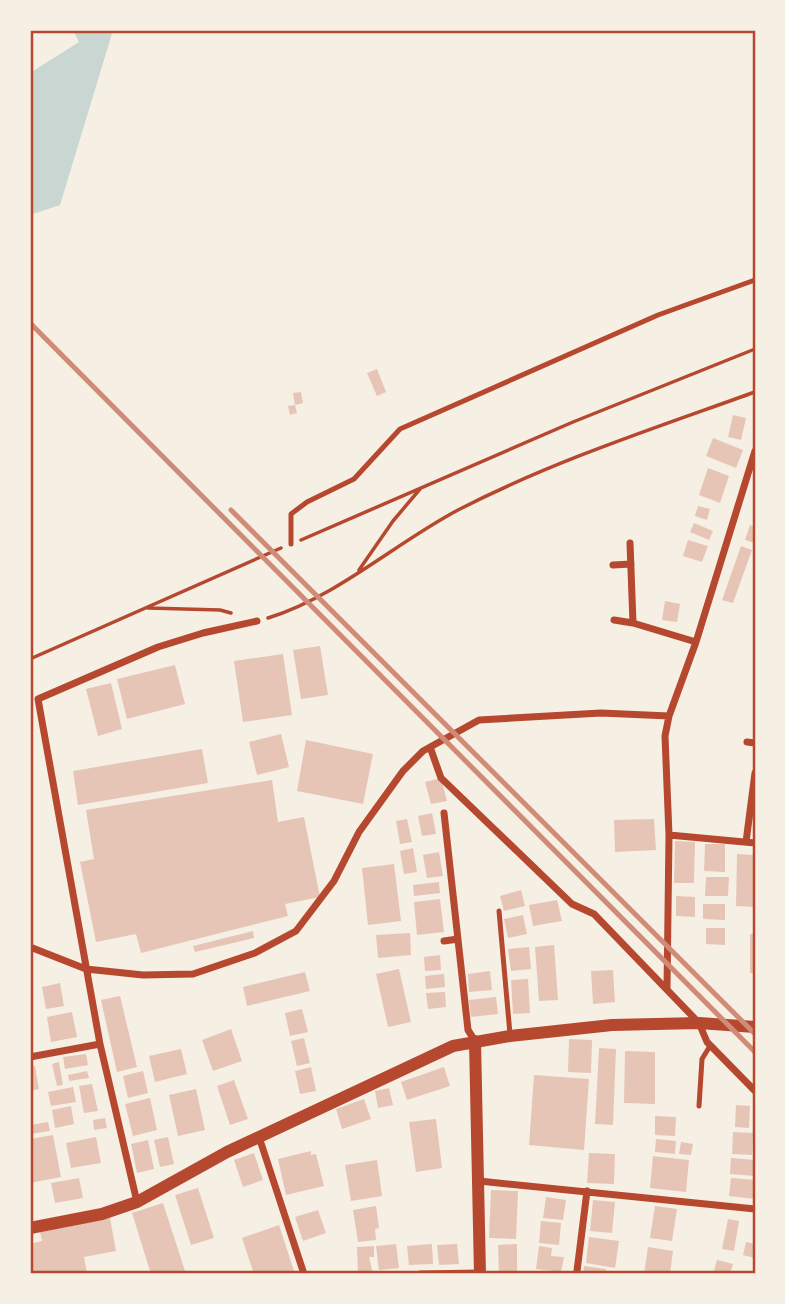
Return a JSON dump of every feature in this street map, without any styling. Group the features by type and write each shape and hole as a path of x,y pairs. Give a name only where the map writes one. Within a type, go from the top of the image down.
{"street":[{"path":"667,989 669,835 665,736 669,716 696,642 755,451"},
{"path":"631,543 633,623"},
{"path":"613,565 631,564"},
{"path":"614,620 696,642"},
{"path":"137,1202 100,1044 37,699 158,647 203,633 257,621"},
{"path":"30,947 86,970 143,975 193,974 255,953 296,931 334,881 359,832 403,771 430,747 479,720 601,713 669,716"},
{"path":"430,747 441,778 572,904 594,914 699,1023 710,1046 755,1091"},
{"path":"746,842 755,773"},
{"path":"420,1274 480,1273 475,1041 468,1030 444,813"},
{"path":"669,835 755,843"},
{"path":"444,940 458,939"},
{"path":"30,1228 102,1214 137,1202 259,1137 453,1046 510,1036 612,1025 699,1023 755,1027"},
{"path":"30,1057 100,1044"},
{"path":"259,1137 304,1274"},
{"path":"479,1181 755,1209"},
{"path":"577,1271 587,1191"}],"lane":[{"path":"290,544 291,514 307,502 354,479 400,429 658,316 755,280"},
{"path":"499,911 510,1036"},
{"path":"699,1106 702,1059 710,1046"}],"path":[{"path":"30,659 573,422 755,349"},
{"path":"146,608 220,610 257,621 297,607 357,573 437,521 506,487 572,459 755,392"},
{"path":"357,573 393,521 421,488"}],"shaded area":[{"path":"73,30 113,30 60,205 30,215 30,73 79,42"}],"building":[{"path":"377,369 386,392 377,396 367,373"},
{"path":"301,392 303,403 295,405 293,393"},
{"path":"295,405 297,413 290,415 288,406"},
{"path":"733,415 746,418 741,440 728,437"},
{"path":"713,438 743,450 736,468 706,456"},
{"path":"708,468 729,476 720,503 699,495"},
{"path":"698,506 710,509 707,520 695,516"},
{"path":"694,523 713,531 709,540 690,532"},
{"path":"750,525 755,527 755,543 745,540"},
{"path":"688,540 708,546 702,562 683,556"},
{"path":"741,546 752,550 733,603 722,600"},
{"path":"665,601 680,604 677,622 662,620"},
{"path":"320,646 328,695 301,699 293,650"},
{"path":"283,654 292,715 243,722 234,661"},
{"path":"175,665 185,704 127,719 117,679"},
{"path":"111,683 122,729 98,736 86,689"},
{"path":"281,734 289,767 257,775 249,742"},
{"path":"306,740 373,754 363,804 297,791"},
{"path":"202,749 208,783 78,805 73,771"},
{"path":"441,778 447,801 431,804 425,782"},
{"path":"272,780 278,822 304,817 320,897 285,904 288,916 141,953 136,934 96,942 80,862 94,859 86,810"},
{"path":"432,813 436,834 422,836 418,816"},
{"path":"407,819 412,842 400,844 396,821"},
{"path":"654,819 656,850 615,852 614,820"},
{"path":"675,841 695,842 694,883 674,883"},
{"path":"705,844 725,844 725,872 704,871"},
{"path":"413,848 417,872 404,874 400,851"},
{"path":"439,852 443,876 427,878 423,855"},
{"path":"737,854 755,855 755,907 736,906"},
{"path":"394,864 401,921 368,925 362,868"},
{"path":"706,877 729,877 728,896 705,896"},
{"path":"439,882 440,893 414,896 413,885"},
{"path":"521,890 525,906 504,911 500,896"},
{"path":"676,896 695,897 695,917 676,916"},
{"path":"440,899 444,932 417,935 414,902"},
{"path":"557,900 562,921 533,926 529,905"},
{"path":"703,904 725,904 725,920 703,919"},
{"path":"523,915 527,934 508,938 504,919"},
{"path":"706,928 725,928 725,945 706,944"},
{"path":"253,931 254,938 195,952 193,946"},
{"path":"410,933 411,955 378,958 376,935"},
{"path":"750,934 755,934 755,973 750,973"},
{"path":"554,945 558,1000 539,1001 535,947"},
{"path":"529,947 531,969 511,971 508,949"},
{"path":"440,955 441,970 425,971 424,957"},
{"path":"399,969 411,1022 388,1027 376,974"},
{"path":"613,970 615,1002 593,1004 591,971"},
{"path":"490,971 492,990 469,992 468,974"},
{"path":"305,972 310,991 247,1006 243,987"},
{"path":"444,974 445,987 426,989 425,976"},
{"path":"528,979 530,1013 513,1014 511,980"},
{"path":"60,983 64,1006 46,1009 42,987"},
{"path":"445,992 446,1007 428,1009 426,993"},
{"path":"120,996 137,1067 117,1072 101,1000"},
{"path":"496,997 498,1014 471,1017 469,1000"},
{"path":"302,1009 308,1032 290,1036 285,1013"},
{"path":"72,1012 77,1037 51,1042 47,1017"},
{"path":"231,1029 242,1061 213,1071 202,1040"},
{"path":"304,1038 310,1063 297,1066 291,1041"},
{"path":"569,1039 592,1040 591,1073 568,1072"},
{"path":"599,1048 616,1049 613,1125 595,1124"},
{"path":"181,1049 187,1074 155,1082 149,1056"},
{"path":"625,1051 655,1052 655,1104 624,1103"},
{"path":"86,1054 88,1065 65,1069 63,1057"},
{"path":"59,1062 63,1085 57,1086 52,1064"},
{"path":"35,1066 39,1089 30,1091 30,1067"},
{"path":"311,1067 316,1091 300,1094 295,1071"},
{"path":"444,1067 450,1086 407,1100 401,1082"},
{"path":"87,1071 89,1078 69,1081 68,1075"},
{"path":"143,1071 148,1093 128,1098 123,1076"},
{"path":"534,1075 589,1079 584,1150 529,1145"},
{"path":"234,1080 248,1119 230,1125 217,1086"},
{"path":"92,1084 98,1111 84,1113 79,1086"},
{"path":"73,1087 76,1102 51,1106 48,1092"},
{"path":"389,1088 393,1105 378,1108 375,1091"},
{"path":"196,1089 205,1130 178,1136 169,1095"},
{"path":"150,1098 157,1130 133,1136 125,1104"},
{"path":"364,1099 371,1119 342,1129 336,1109"},
{"path":"736,1105 750,1106 749,1128 735,1127"},
{"path":"71,1106 74,1124 55,1128 52,1110"},
{"path":"655,1116 676,1117 675,1136 655,1135"},
{"path":"105,1118 107,1128 94,1130 93,1120"},
{"path":"436,1119 442,1168 416,1172 409,1122"},
{"path":"48,1122 50,1131 30,1134 30,1125"},
{"path":"733,1132 753,1133 752,1155 732,1154"},
{"path":"53,1135 61,1177 30,1183 30,1139"},
{"path":"96,1137 101,1163 71,1168 66,1143"},
{"path":"168,1137 174,1164 160,1167 154,1140"},
{"path":"656,1139 676,1141 675,1154 655,1152"},
{"path":"148,1140 154,1169 137,1173 131,1144"},
{"path":"681,1142 693,1144 691,1155 679,1154"},
{"path":"311,1151 311,1155 316,1154 324,1186 286,1195 278,1159"},
{"path":"254,1153 263,1180 243,1187 234,1160"},
{"path":"589,1153 615,1154 614,1184 587,1183"},
{"path":"653,1156 689,1160 686,1192 650,1188"},
{"path":"731,1158 755,1160 755,1176 730,1174"},
{"path":"377,1160 382,1196 351,1201 345,1165"},
{"path":"79,1178 83,1198 55,1203 51,1183"},
{"path":"731,1178 755,1180 755,1199 729,1196"},
{"path":"198,1188 214,1238 191,1245 175,1195"},
{"path":"491,1190 518,1191 516,1239 489,1238"},
{"path":"546,1197 566,1200 563,1220 543,1218"},
{"path":"593,1200 615,1202 612,1233 590,1231"},
{"path":"163,1203 186,1274 151,1274 132,1213"},
{"path":"376,1206 379,1228 375,1229 376,1240 358,1242 353,1210"},
{"path":"655,1206 677,1209 672,1241 650,1238"},
{"path":"318,1210 326,1233 303,1241 295,1217"},
{"path":"110,1218 116,1251 84,1257 87,1274 30,1274 30,1244 42,1241 40,1232"},
{"path":"728,1219 739,1221 734,1251 722,1249"},
{"path":"541,1221 561,1223 559,1245 539,1243"},
{"path":"279,1225 295,1274 254,1274 242,1238"},
{"path":"589,1237 619,1241 615,1268 586,1263"},
{"path":"746,1242 755,1244 755,1258 743,1255"},
{"path":"396,1244 399,1268 379,1270 376,1246"},
{"path":"432,1244 433,1264 409,1265 407,1246"},
{"path":"457,1244 459,1264 439,1265 437,1245"},
{"path":"517,1244 517,1274 499,1274 498,1245"},
{"path":"374,1246 374,1257 369,1257 373,1274 358,1274 357,1247"},
{"path":"539,1246 552,1248 551,1256 564,1257 561,1272 536,1269"},
{"path":"648,1247 673,1251 670,1274 644,1274"},
{"path":"717,1260 733,1264 730,1274 713,1274"},
{"path":"584,1266 606,1269 605,1274 583,1274"}],"railway":[{"path":"30,323 755,1052"},
{"path":"231,510 755,1034"}]}
